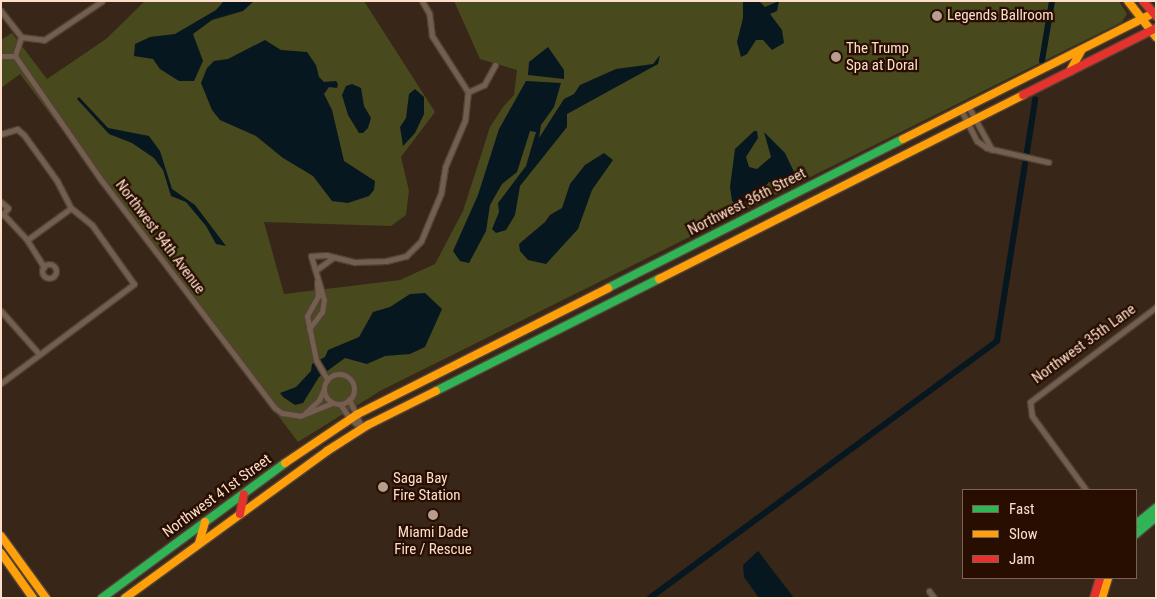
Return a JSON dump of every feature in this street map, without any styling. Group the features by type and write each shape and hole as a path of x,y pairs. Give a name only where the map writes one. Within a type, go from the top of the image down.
{"main road":[{"path":"1128,1 1142,19 1153,29 1156,37"},
{"path":"1143,1 1155,14"},
{"name":"Northwest 36th Street","path":"350,419 1083,48 1155,14"},
{"name":"Northwest 36th Street","path":"362,428 1153,29"},
{"path":"1070,71 1083,48"},
{"path":"1057,77 1066,57"},
{"path":"824,179 830,192"},
{"path":"687,248 693,261"},
{"path":"620,282 626,295"},
{"path":"548,318 554,330"},
{"path":"488,348 494,361"},
{"name":"Northwest 41st Street","path":"102,598 294,456 350,419"},
{"name":"Northwest 41st Street","path":"126,598 303,468 362,428"},
{"path":"294,456 303,468"},
{"path":"240,514 244,494"},
{"path":"1137,523 1156,508"},
{"path":"1137,533 1156,517"},
{"path":"198,544 205,522 211,526 223,526"},
{"path":"1,536 46,598"},
{"path":"176,544 184,555"},
{"path":"1,553 33,598"},
{"path":"1094,598 1100,579"},
{"path":"1102,598 1108,579"}],"street":[{"path":"1,11 21,37 44,40 102,1"},
{"path":"309,330 322,312 324,300 311,256 334,257 355,262 386,261 406,256 421,241 441,193 445,167 465,120 468,92 432,36 429,13 422,1"},
{"path":"1,56 15,56 21,37"},
{"name":"Northwest 94th Avenue","path":"15,56 102,181 275,408 282,413 300,416"},
{"path":"468,92 484,85 495,66"},
{"path":"965,108 976,119 992,150"},
{"path":"965,108 967,123 977,140 992,150 1016,157 1048,162"},
{"path":"1,134 17,129 57,181 71,208 92,224 134,282 121,296 39,354 1,384"},
{"path":"1,202 8,208 3,215 28,240 44,267"},
{"path":"28,240 71,208"},
{"path":"316,270 334,257"},
{"path":"300,416 319,400 326,377 316,360 307,316 318,296 316,270"},
{"name":"Northwest 35th Lane","path":"1085,489 1032,416 1029,405 1036,395 1156,307"},
{"path":"1,311 39,354"},
{"path":"300,416 333,403 340,404 349,399 353,387 349,379 341,374 326,377"},
{"path":"324,388 326,397 333,403"},
{"path":"349,399 358,414 362,428"},
{"path":"340,404 350,419 362,428"},
{"path":"929,591 934,598"}],"shaded area":[{"path":"145,1 364,1 435,112 401,157 409,191 406,215 391,226 264,222 284,294 400,280 435,264 463,211 490,127 503,107 514,95 517,70 480,59 454,1 1119,1 1127,14 1122,22 380,391 298,442 20,74 1,88 1,40 12,33 47,79 106,39"}],"water":[{"path":"224,1 254,1 243,11 212,20 193,34 203,61 194,81 179,81 160,69 153,59 134,56 135,44 150,37 175,34 216,10"},
{"path":"759,1 765,7 779,1 777,11 770,14 782,30 784,43 772,50 763,40 756,40 747,54 741,57 737,42 743,18 743,2"},
{"path":"265,40 281,50 307,52 316,65 319,77 324,82 336,81 338,84 337,88 329,87 324,94 332,110 344,161 375,181 374,190 369,196 348,203 332,201 313,176 283,158 256,136 220,120 212,110 201,83 207,68 214,61 228,59"},
{"path":"548,47 564,70 564,79 528,75 529,62"},
{"path":"660,55 658,64 567,114 567,127 520,186 515,215 506,230 496,233 492,229 499,212 498,203 526,166 536,132 530,131 517,172 502,184 490,205 486,231 469,263 460,261 453,251 478,195 499,129 526,81 561,83 554,107 541,125 539,138 564,99 574,94 580,85 616,69 653,64"},
{"path":"352,84 361,88 364,106 371,118 368,128 363,133 359,133 348,115 342,95 346,86"},
{"path":"415,89 424,97 424,114 415,133 403,146 400,127 406,118 409,94"},
{"path":"79,97 108,128 149,136 160,151 172,189 195,205 226,246 216,244 206,226 186,202 171,196 163,170 154,158 132,143 109,134 77,99"},
{"path":"754,131 757,131 758,138 746,157 749,167 757,169 771,157 764,132 785,153 795,174 783,185 769,182 756,198 736,204 732,201 730,187 735,149"},
{"path":"604,153 613,160 592,190 578,229 546,264 528,260 520,251 519,244 545,222 550,215 562,208 570,184 585,165"},
{"path":"425,293 442,309 425,347 410,354 385,356 367,364 345,358 319,377 303,403 295,405 280,393 296,387 311,371 312,364 325,357 328,350 359,337 373,312 390,307 410,294"},
{"path":"758,551 794,598 759,598 744,577 743,565"}],"waterway":[{"path":"1042,61 1052,1"},
{"path":"650,598 997,341 1035,100"}],"traffic: fast":[{"path":"608,288 903,139"},
{"path":"436,391 659,279"},
{"path":"102,598 285,463"},
{"path":"1137,523 1156,508"},
{"path":"1137,533 1156,517"}],"traffic: slow":[{"path":"1128,1 1156,37"},
{"path":"903,139 1156,12"},
{"path":"1070,71 1081,51"},
{"path":"659,279 1023,95"},
{"path":"285,463 358,414 608,288"},
{"path":"125,598 327,451 368,425 436,391"},
{"path":"199,543 205,522"},
{"path":"1,536 46,598"},
{"path":"1,553 33,598"},
{"path":"1102,598 1108,579"}],"traffic: jam":[{"path":"1143,1 1156,16"},
{"path":"1023,95 1156,28"},
{"path":"240,514 244,494"},
{"path":"1094,598 1100,579"}],"place":[{"name":"Legends Ballroom","path":"937,16"},
{"name":"The Trump Spa at Doral","path":"836,57"},
{"name":"Saga Bay Fire Station","path":"383,487"},
{"name":"Miami Dade Fire / Rescue","path":"433,515"}]}
